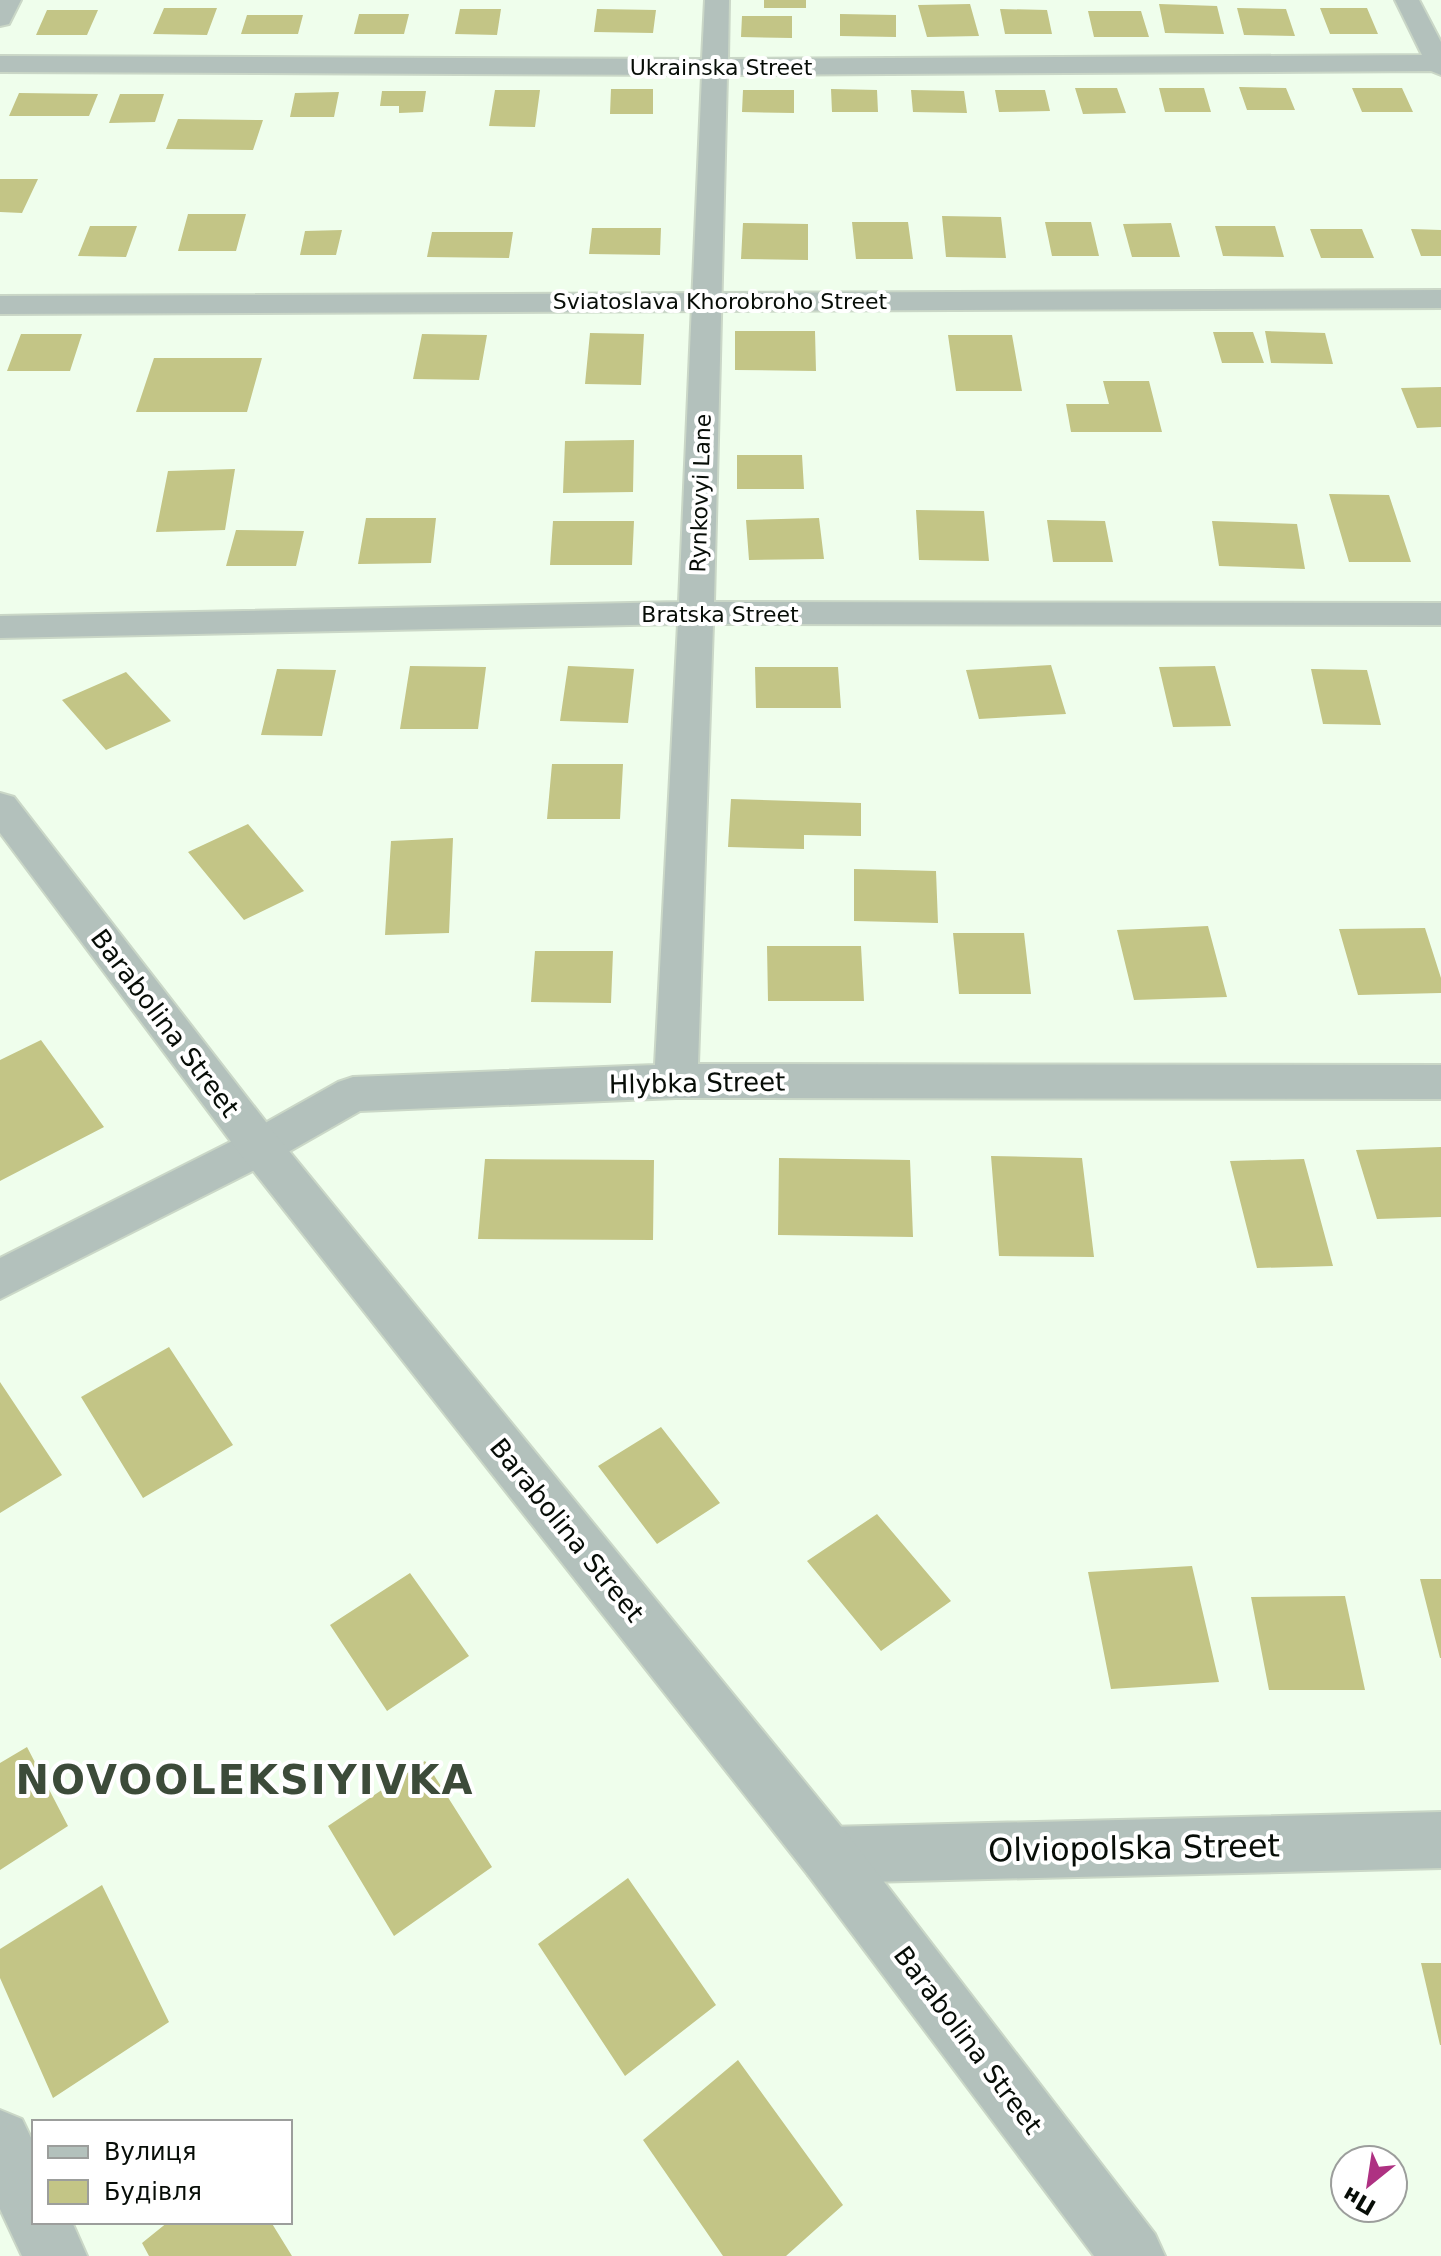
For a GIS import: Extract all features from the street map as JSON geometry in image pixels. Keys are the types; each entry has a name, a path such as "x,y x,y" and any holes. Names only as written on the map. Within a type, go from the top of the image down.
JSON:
{"street":[{"path":"0,19 9,0"},
{"name":"Rynkovyi Lane","path":"676,1081 717,0"},
{"path":"1407,0 1440,64"},
{"name":"Ukrainska Street","path":"0,64 714,67 1440,64"},
{"name":"Sviatoslava Khorobroho Street","path":"0,305 1441,299"},
{"name":"Bratska Street","path":"0,627 696,613 1441,614"},
{"name":"Barabolina Street","path":"0,806 260,1147 828,1855 1133,2256"},
{"name":"Hlybka Street","path":"0,1280 260,1147 353,1094 676,1081 1441,1082"},
{"name":"Olviopolska Street","path":"828,1855 1441,1840"},
{"path":"0,2141 32,2208"},
{"path":"40,2224 55,2256"}],"building":[{"path":"764,0 806,0 806,8 764,8"},
{"path":"970,4 979,36 927,37 918,5"},
{"path":"1159,4 1217,6 1224,34 1165,33"},
{"path":"164,8 217,8 207,35 153,34"},
{"path":"1237,8 1286,9 1295,36 1244,35"},
{"path":"1320,8 1367,8 1378,34 1330,34"},
{"path":"460,9 501,9 497,35 455,34"},
{"path":"597,9 656,10 653,33 594,32"},
{"path":"1000,9 1047,10 1052,34 1005,34"},
{"path":"47,10 98,10 87,35 36,35"},
{"path":"1088,11 1141,11 1149,37 1094,37"},
{"path":"359,14 409,14 404,34 354,34"},
{"path":"840,14 896,15 896,37 840,36"},
{"path":"247,15 303,15 298,34 241,34"},
{"path":"742,16 792,16 792,38 741,37"},
{"path":"1239,87 1286,88 1295,110 1247,110"},
{"path":"1075,88 1117,88 1126,113 1083,114"},
{"path":"1159,88 1204,88 1211,112 1165,112"},
{"path":"1352,88 1402,88 1413,112 1362,112"},
{"path":"611,89 653,89 653,114 610,114"},
{"path":"831,89 877,90 878,112 832,112"},
{"path":"495,90 540,90 535,127 489,126"},
{"path":"743,90 794,90 794,113 742,112"},
{"path":"911,90 964,91 967,113 913,112"},
{"path":"995,90 1045,90 1050,111 999,112"},
{"path":"382,91 426,91 423,112 399,113 399,106 380,106"},
{"path":"339,92 334,117 290,117 295,93"},
{"path":"19,93 98,94 89,116 9,116"},
{"path":"120,94 164,94 155,122 109,123"},
{"path":"178,119 263,120 253,150 166,149"},
{"path":"0,179 38,179 22,213 0,212"},
{"path":"188,214 246,214 236,251 178,251"},
{"path":"942,216 1001,217 1006,258 946,257"},
{"path":"852,222 908,222 913,259 856,259"},
{"path":"1045,222 1091,222 1099,256 1052,256"},
{"path":"743,223 808,224 808,260 741,259"},
{"path":"1171,223 1180,257 1132,257 1123,224"},
{"path":"90,226 137,226 126,257 78,256"},
{"path":"1215,226 1275,226 1284,257 1223,256"},
{"path":"592,228 661,228 660,255 589,254"},
{"path":"1310,229 1362,229 1374,258 1321,258"},
{"path":"1411,229 1441,230 1441,256 1421,256"},
{"path":"342,230 336,255 300,255 305,231"},
{"path":"432,232 513,232 509,258 427,257"},
{"path":"735,331 815,331 816,371 735,370"},
{"path":"1265,331 1325,333 1333,364 1271,363"},
{"path":"1213,332 1253,332 1264,363 1222,363"},
{"path":"590,333 644,334 641,385 585,384"},
{"path":"21,334 82,334 70,371 7,371"},
{"path":"422,334 487,335 479,380 413,379"},
{"path":"948,335 1012,335 1022,391 956,391"},
{"path":"154,358 262,358 247,412 136,412"},
{"path":"1103,381 1149,381 1162,432 1071,432 1066,404 1109,404"},
{"path":"1441,387 1441,427 1417,428 1401,388"},
{"path":"634,440 633,492 563,493 565,441"},
{"path":"737,455 802,455 804,489 737,489"},
{"path":"235,469 225,530 156,532 168,471"},
{"path":"1329,494 1389,495 1411,562 1349,562"},
{"path":"916,510 984,511 989,561 919,560"},
{"path":"366,518 436,518 431,563 358,564"},
{"path":"819,518 824,559 749,560 746,520"},
{"path":"1047,520 1105,521 1113,562 1053,562"},
{"path":"553,521 634,521 632,565 550,565"},
{"path":"1212,521 1297,524 1305,569 1219,566"},
{"path":"236,530 304,531 296,566 226,566"},
{"path":"1051,665 1066,714 979,719 966,670"},
{"path":"410,666 486,667 478,729 400,729"},
{"path":"568,666 634,669 628,723 560,721"},
{"path":"1215,666 1231,726 1173,727 1159,667"},
{"path":"755,667 838,667 841,708 756,708"},
{"path":"277,669 336,670 322,736 261,735"},
{"path":"1311,669 1367,670 1381,725 1323,724"},
{"path":"126,672 171,721 106,750 62,700"},
{"path":"552,764 623,764 620,819 547,819"},
{"path":"731,799 861,803 861,836 804,835 804,849 728,847"},
{"path":"248,824 304,891 244,920 188,852"},
{"path":"453,838 449,933 385,935 391,841"},
{"path":"854,869 936,871 938,923 854,921"},
{"path":"1208,926 1227,997 1134,1000 1117,930"},
{"path":"1425,928 1441,978 1441,993 1358,995 1339,929"},
{"path":"953,933 1024,933 1031,994 959,994"},
{"path":"767,946 861,946 864,1001 768,1001"},
{"path":"535,951 613,951 611,1003 531,1002"},
{"path":"41,1040 104,1127 0,1181 0,1060"},
{"path":"1441,1147 1441,1217 1377,1219 1356,1150"},
{"path":"991,1156 1082,1158 1094,1257 999,1256"},
{"path":"779,1158 910,1160 913,1237 778,1235"},
{"path":"485,1159 654,1160 653,1240 478,1239"},
{"path":"1304,1159 1333,1266 1257,1268 1230,1161"},
{"path":"169,1347 233,1445 143,1498 81,1397"},
{"path":"0,1382 62,1475 0,1513"},
{"path":"661,1427 720,1503 657,1544 598,1466"},
{"path":"877,1514 951,1601 881,1651 807,1561"},
{"path":"1192,1566 1219,1682 1111,1689 1088,1572"},
{"path":"410,1573 469,1656 387,1711 330,1625"},
{"path":"1420,1579 1441,1579 1441,1658 1440,1658"},
{"path":"1345,1596 1365,1690 1269,1690 1251,1597"},
{"path":"27,1747 68,1826 0,1870 0,1763"},
{"path":"425,1761 492,1867 394,1936 328,1826"},
{"path":"628,1878 716,2005 625,2076 538,1944"},
{"path":"102,1885 169,2022 53,2098 0,1978 0,1949"},
{"path":"1421,1963 1441,1963 1441,2045 1440,2045"},
{"path":"738,2060 843,2205 786,2256 723,2256 643,2140"},
{"path":"166,2224 272,2224 292,2256 149,2256 142,2243"}],"district":[{"name":"NOVOOLEKSIYIVKA","path":"245,1780"}]}
